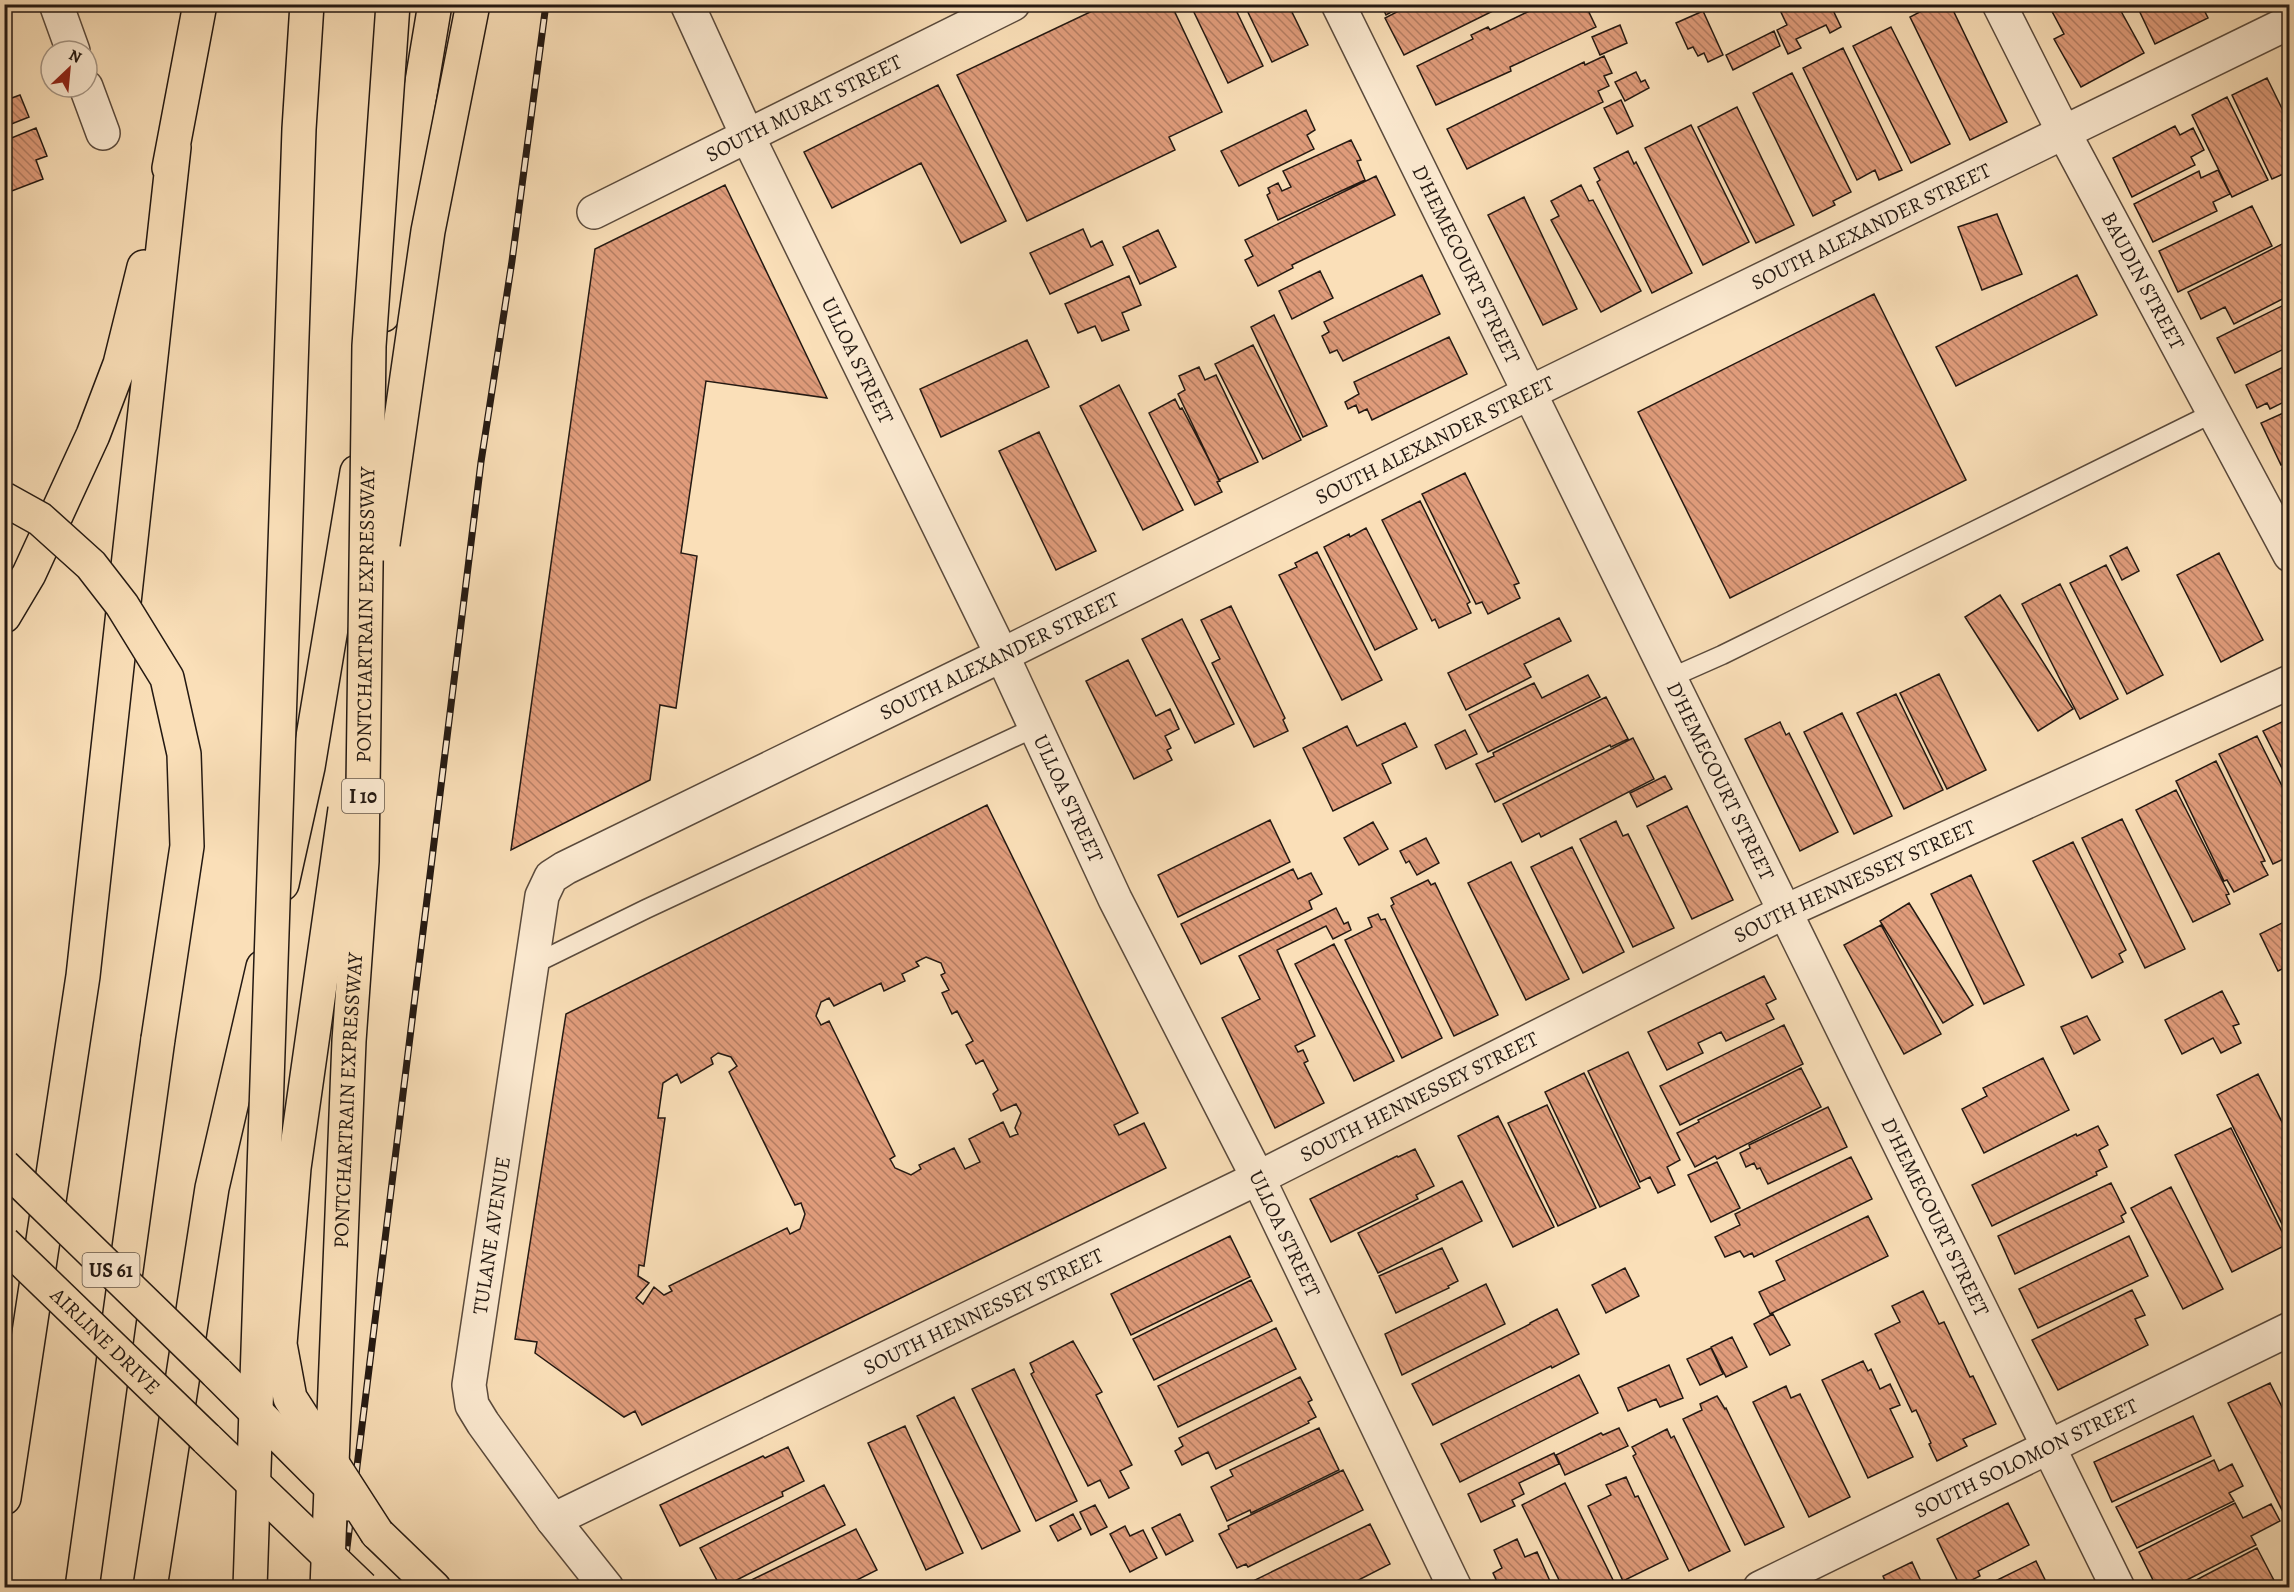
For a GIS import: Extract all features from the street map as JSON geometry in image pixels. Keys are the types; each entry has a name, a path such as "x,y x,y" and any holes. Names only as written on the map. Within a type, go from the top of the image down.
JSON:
{"main road":[{"path":"4,616 29,574 93,435 120,364 174,147 200,4"},
{"path":"250,1587 299,129 307,4"},
{"name":"PONTCHARTRAIN EXPRESSWAY","path":"327,1587 349,1041 362,861 369,346 393,4"},
{"path":"150,1587 213,1188 308,767 435,4"},
{"path":"377,1533 290,1398 280,1344 300,1120 428,231 473,4"},
{"path":"4,1498 83,976 174,147"},
{"path":"4,499 40,519 91,565 122,605 166,678 184,754 187,846 82,1587"},
{"name":"US 61","path":"4,1166 434,1587"},
{"name":"AIRLINE DRIVE","path":"4,1243 362,1587"}],"street":[{"path":"56,4 69,39"},
{"name":"SOUTH MURAT STREET","path":"594,212 1013,4"},
{"name":"D'HEMECOURT STREET","path":"1338,4 2118,1587"},
{"name":"BAUDIN STREET","path":"1999,4 2064,133 2289,555"},
{"name":"ULLOA STREET","path":"688,6 747,135 1002,655 1115,899 1258,1178 1455,1587"},
{"name":"SOUTH ALEXANDER STREET","path":"581,862 1531,392 2289,22"},
{"path":"90,99 103,133"},
{"name":"SOUTH HENNESSEY STREET","path":"553,1520 1258,1178 1784,912 2289,682"},
{"name":"TULANE AVENUE","path":"581,862 551,877 542,896 469,1385 472,1405 483,1424 553,1520 607,1587"},
{"name":"SOUTH SOLOMON STREET","path":"1760,1587 2289,1329"}],"lane":[{"path":"1670,678 1722,655 2213,413"},
{"path":"532,965 645,909 1036,728"}],"building":[{"path":"1107,4 1171,4 1222,112 1169,137 1175,150 1027,221 957,75"},
{"path":"1190,4 1233,4 1263,66 1228,83"},
{"path":"1244,4 1288,4 1308,45 1272,62"},
{"path":"1381,4 1406,4 1386,15"},
{"path":"1412,4 1503,4 1503,6 1404,55 1385,18"},
{"path":"1544,4 1585,4 1596,27 1510,67 1511,71 1436,105 1417,66 1473,39 1471,35 1488,27 1490,30"},
{"path":"1777,4 1830,4 1841,27 1830,33 1826,25 1796,39 1801,48 1788,54 1777,30 1787,25"},
{"path":"1935,4 1950,4 2007,122 1970,140 1910,17"},
{"path":"2048,4 2117,4 2144,53 2081,87 2054,39 2064,34"},
{"path":"2136,4 2201,4 2208,18 2155,44"},
{"path":"1703,11 1723,55 1708,62 1704,53 1698,56 1693,47 1688,49 1676,23"},
{"path":"1620,25 1627,43 1600,55 1592,37"},
{"path":"1891,27 1950,144 1911,163 1853,46"},
{"path":"1774,31 1780,46 1733,70 1726,55"},
{"path":"1843,48 1902,170 1879,180 1875,170 1857,180 1803,68"},
{"path":"1604,56 1612,73 1604,76 1609,86 1598,91 1603,102 1467,169 1447,129 1584,62 1585,65"},
{"path":"1636,72 1641,82 1645,80 1649,88 1625,101 1615,82"},
{"path":"1792,73 1851,192 1833,201 1835,205 1813,216 1753,93"},
{"path":"2267,78 2290,125 2290,171 2272,179 2232,95"},
{"path":"938,85 1006,221 961,243 921,163 832,208 804,152"},
{"path":"4,87 9,99 20,95 29,117 4,127"},
{"path":"2227,97 2268,180 2232,197 2192,115"},
{"path":"1621,100 1633,126 1617,134 1604,108"},
{"path":"1737,107 1794,225 1756,243 1698,127"},
{"path":"1306,110 1315,130 1307,135 1314,149 1239,186 1221,151"},
{"path":"1691,125 1749,242 1703,265 1645,148"},
{"path":"2175,126 2180,135 2193,128 2204,150 2191,157 2195,165 2132,197 2113,158"},
{"path":"36,128 47,156 36,160 43,179 4,194 4,141"},
{"path":"1351,140 1361,160 1357,161 1365,180 1278,220 1267,195 1270,193 1268,188 1278,183 1282,191 1291,187 1283,171"},
{"path":"1628,151 1634,164 1636,162 1692,273 1652,293 1597,182 1600,180 1594,168"},
{"path":"2218,170 2230,194 2213,202 2217,211 2153,242 2134,204 2199,171 2201,178"},
{"path":"1376,176 1395,215 1292,265 1293,268 1258,286 1245,260 1253,256 1245,240"},
{"path":"725,185 827,398 706,381 681,553 697,556 676,708 660,705 650,780 511,850 595,249"},
{"path":"1581,185 1589,201 1593,200 1641,291 1601,312 1551,220 1559,216 1551,201"},
{"path":"1524,197 1577,309 1543,325 1488,215"},
{"path":"2252,206 2272,246 2178,292 2159,251"},
{"path":"1997,214 2022,274 1982,290 1958,227"},
{"path":"1083,229 1091,247 1102,241 1113,265 1050,294 1030,253"},
{"path":"1158,230 1176,267 1140,284 1123,247"},
{"path":"2290,240 2290,295 2234,324 2225,307 2201,319 2188,292"},
{"path":"1320,271 1333,298 1292,319 1279,291"},
{"path":"1422,275 1440,314 1343,361 1337,350 1330,353 1322,336 1329,332 1324,322"},
{"path":"2077,275 2097,315 1956,386 1936,347"},
{"path":"1129,276 1141,305 1122,313 1129,330 1102,341 1095,326 1078,333 1065,304"},
{"path":"1874,294 1966,480 1730,598 1638,412"},
{"path":"2290,302 2290,346 2235,373 2217,338"},
{"path":"1274,315 1327,426 1303,437 1251,327"},
{"path":"1449,337 1467,374 1372,420 1367,409 1359,413 1356,405 1348,409 1345,402 1359,394 1354,382"},
{"path":"1027,340 1049,387 941,437 920,389"},
{"path":"1253,345 1301,440 1263,459 1215,364"},
{"path":"2290,364 2290,399 2270,409 2267,403 2257,408 2246,385"},
{"path":"1199,367 1205,380 1216,375 1258,462 1219,480 1178,394 1185,390 1179,376"},
{"path":"1119,385 1183,510 1143,530 1080,406"},
{"path":"1175,399 1180,409 1182,408 1220,481 1217,482 1222,492 1195,505 1149,413"},
{"path":"2290,410 2290,461 2281,465 2261,423"},
{"path":"1039,432 1096,551 1056,570 999,451"},
{"path":"2290,464 2290,484 2282,469"},
{"path":"1465,473 1519,583 1514,585 1520,598 1488,614 1482,602 1476,604 1422,494"},
{"path":"1420,501 1470,602 1467,604 1471,613 1439,628 1435,619 1432,621 1382,520"},
{"path":"1366,528 1417,629 1375,650 1324,547"},
{"path":"2127,547 2139,571 2122,580 2110,556"},
{"path":"1317,552 1382,680 1342,700 1279,575 1297,567 1295,563"},
{"path":"2219,553 2263,640 2221,662 2177,575"},
{"path":"2106,565 2163,675 2127,694 2070,583"},
{"path":"2060,584 2118,699 2080,719 2022,604"},
{"path":"2000,595 2073,709 2038,731 1965,617"},
{"path":"1231,606 1285,718 1283,720 1288,731 1254,747 1212,663 1220,659 1201,620"},
{"path":"1559,618 1571,641 1524,664 1531,677 1466,710 1448,673"},
{"path":"1182,619 1234,724 1195,743 1142,639"},
{"path":"1128,660 1156,716 1170,709 1179,729 1165,736 1171,748 1167,750 1172,760 1134,779 1086,681"},
{"path":"1939,674 1986,770 1947,789 1900,693"},
{"path":"1588,675 1600,697 1488,752 1469,715 1534,683 1542,698"},
{"path":"1896,694 1943,790 1904,809 1857,713"},
{"path":"1606,697 1628,739 1611,747 1610,745 1495,802 1476,764 1494,756 1493,753"},
{"path":"1842,713 1892,816 1854,834 1804,732"},
{"path":"2290,718 2290,784 2263,731"},
{"path":"1780,722 1786,735 1789,733 1838,832 1800,851 1745,739"},
{"path":"1405,723 1417,747 1382,764 1391,783 1333,811 1303,748 1347,726 1357,746"},
{"path":"1465,730 1477,754 1446,769 1435,745"},
{"path":"2257,736 2290,802 2290,856 2273,864 2219,754"},
{"path":"1633,738 1654,779 1541,837 1539,833 1522,842 1503,804"},
{"path":"2216,761 2265,861 2261,862 2268,875 2234,892 2227,880 2224,881 2176,781"},
{"path":"1665,776 1672,789 1637,807 1630,793"},
{"path":"2176,790 2229,894 2226,895 2230,904 2193,922 2136,810"},
{"path":"987,805 1138,1113 1114,1125 1119,1135 1144,1123 1166,1168 642,1425 635,1411 624,1417 535,1353 537,1342 515,1339 566,1014","holes":["926,957 941,963 945,973 941,975 949,990 942,993 952,1014 957,1011 973,1041 966,1045 976,1064 983,1060 998,1090 993,1094 1001,1111 1016,1104 1021,1113 1015,1128 1018,1134 1010,1137 1003,1122 969,1139 980,1162 965,1169 954,1148 919,1165 921,1169 911,1175 895,1168 890,1159 895,1156 829,1021 821,1025 816,1016 821,1002 829,998 834,1006 881,983 884,991 905,981 902,974 919,966 916,962","718,1053 731,1057 737,1066 729,1072 795,1205 801,1203 805,1214 800,1229 790,1234 787,1228 669,1286 672,1291 664,1295 654,1287 643,1304 636,1298 649,1283 638,1276 639,1265 644,1266 665,1118 658,1118 663,1083 677,1074 681,1083 713,1064 711,1058"]},
{"path":"1687,806 1733,900 1692,919 1647,826"},
{"path":"2122,819 2185,949 2145,968 2082,838"},
{"path":"1270,820 1290,862 1178,917 1158,875"},
{"path":"1616,821 1623,836 1628,834 1674,928 1633,947 1580,839"},
{"path":"1373,822 1388,849 1359,865 1344,838"},
{"path":"1426,838 1439,863 1417,875 1409,861 1406,863 1400,851"},
{"path":"2073,842 2126,950 2119,954 2123,962 2092,978 2033,861"},
{"path":"1572,847 1624,952 1583,973 1531,867"},
{"path":"1511,862 1569,979 1526,1000 1468,883"},
{"path":"1293,869 1298,879 1311,873 1322,894 1309,901 1312,909 1201,964 1181,924"},
{"path":"1971,875 2024,985 1984,1004 1931,894"},
{"path":"1428,880 1431,885 1435,883 1498,1015 1454,1036 1391,906 1394,904 1391,898"},
{"path":"1909,903 1973,1005 1943,1023 1880,921"},
{"path":"1336,908 1344,924 1348,922 1351,930 1333,939 1326,926 1277,950 1315,1036 1295,1046 1298,1052 1303,1050 1308,1061 1304,1063 1324,1103 1275,1128 1222,1018 1260,999 1239,956"},
{"path":"1378,914 1381,920 1385,919 1442,1038 1402,1058 1345,940 1372,927 1368,918"},
{"path":"2290,919 2290,965 2278,971 2260,934"},
{"path":"1881,925 1941,1034 1904,1054 1844,945"},
{"path":"1334,944 1394,1061 1354,1081 1295,964"},
{"path":"1764,976 1776,999 1766,1004 1774,1019 1726,1041 1721,1032 1698,1043 1703,1053 1667,1070 1648,1032"},
{"path":"2222,991 2239,1024 2233,1026 2241,1043 2221,1053 2213,1038 2182,1054 2165,1020"},
{"path":"2087,1016 2100,1040 2074,1054 2061,1027"},
{"path":"1784,1025 1803,1064 1680,1125 1660,1086"},
{"path":"1628,1052 1680,1160 1667,1167 1675,1185 1658,1193 1650,1177 1640,1182 1588,1071"},
{"path":"2043,1058 2069,1110 1984,1153 1962,1109 1987,1096 1983,1088"},
{"path":"1801,1068 1821,1107 1717,1159 1715,1156 1695,1167 1677,1133"},
{"path":"1584,1073 1640,1188 1600,1207 1545,1092"},
{"path":"2258,1074 2290,1138 2290,1240 2217,1095"},
{"path":"1547,1105 1596,1208 1558,1226 1508,1123"},
{"path":"1828,1107 1847,1147 1768,1184 1760,1168 1757,1169 1754,1163 1746,1167 1740,1153 1750,1148 1749,1145"},
{"path":"1498,1116 1554,1227 1513,1247 1458,1136"},
{"path":"2098,1126 2108,1145 2099,1150 2107,1167 2096,1172 2097,1175 1992,1226 1972,1185 2076,1134 2077,1136"},
{"path":"2231,1128 2288,1244 2232,1272 2175,1155"},
{"path":"1415,1149 1434,1186 1416,1195 1418,1199 1331,1242 1310,1199"},
{"path":"1851,1157 1872,1199 1754,1257 1752,1253 1744,1257 1740,1251 1725,1257 1715,1237 1740,1225 1735,1214"},
{"path":"1717,1162 1740,1208 1711,1222 1688,1175"},
{"path":"1462,1181 1482,1221 1378,1273 1358,1233"},
{"path":"2111,1183 2126,1213 2121,1216 2124,1222 2015,1274 1998,1236"},
{"path":"2171,1187 2223,1289 2183,1309 2131,1208"},
{"path":"1868,1216 1888,1256 1770,1314 1759,1292 1785,1280 1776,1261"},
{"path":"1230,1236 1250,1277 1131,1335 1111,1294"},
{"path":"2129,1236 2148,1276 2038,1328 2019,1289"},
{"path":"1442,1248 1458,1281 1448,1286 1449,1288 1396,1313 1379,1276"},
{"path":"1625,1268 1639,1296 1606,1313 1592,1285"},
{"path":"1251,1280 1272,1321 1154,1380 1133,1339"},
{"path":"1486,1284 1505,1324 1402,1375 1385,1334"},
{"path":"2132,1290 2145,1315 2135,1319 2148,1345 2058,1390 2032,1340"},
{"path":"1923,1291 1939,1324 1944,1322 1970,1377 1973,1376 1996,1424 1963,1439 1967,1446 1937,1461 1916,1410 1912,1412 1875,1334 1900,1322 1892,1306"},
{"path":"1557,1309 1579,1354 1433,1425 1412,1384"},
{"path":"1773,1314 1790,1345 1770,1355 1754,1324"},
{"path":"1276,1328 1296,1369 1178,1427 1158,1386"},
{"path":"1732,1337 1747,1367 1726,1377 1711,1347"},
{"path":"1073,1341 1102,1392 1096,1395 1132,1465 1120,1471 1129,1488 1109,1498 1100,1480 1088,1486 1031,1374 1034,1372 1030,1363"},
{"path":"1711,1348 1723,1374 1700,1385 1687,1359"},
{"path":"1863,1361 1868,1371 1871,1369 1880,1389 1890,1384 1900,1405 1890,1409 1913,1457 1868,1478 1822,1380"},
{"path":"1669,1365 1683,1398 1660,1407 1656,1399 1628,1411 1618,1388"},
{"path":"1014,1369 1077,1501 1036,1521 972,1389"},
{"path":"1579,1375 1598,1413 1460,1482 1441,1444"},
{"path":"1300,1377 1312,1400 1308,1402 1316,1417 1308,1421 1309,1423 1216,1469 1208,1452 1182,1465 1175,1451 1183,1446 1179,1438"},
{"path":"2270,1383 2290,1423 2290,1526 2228,1403"},
{"path":"1786,1386 1791,1398 1800,1394 1850,1497 1809,1517 1753,1402"},
{"path":"1717,1396 1726,1408 1784,1527 1745,1545 1683,1419 1702,1410 1700,1404"},
{"path":"954,1397 1020,1531 982,1549 917,1416"},
{"path":"2193,1416 2211,1456 2112,1502 2094,1462"},
{"path":"905,1426 963,1553 926,1570 868,1443"},
{"path":"1319,1428 1339,1470 1251,1513 1250,1510 1227,1521 1211,1487 1233,1476 1230,1470"},
{"path":"1619,1428 1628,1446 1565,1475 1556,1455 1601,1433 1603,1435"},
{"path":"1667,1429 1671,1438 1674,1436 1730,1551 1689,1571 1633,1456 1636,1454 1632,1447"},
{"path":"788,1447 804,1481 782,1492 783,1496 680,1546 660,1505 763,1456 765,1458"},
{"path":"1554,1453 1559,1464 1519,1483 1524,1494 1512,1500 1515,1506 1481,1522 1468,1494"},
{"path":"2214,1460 2219,1471 2232,1464 2243,1486 2229,1493 2234,1501 2137,1548 2116,1507"},
{"path":"1343,1470 1363,1510 1248,1567 1246,1564 1237,1568 1219,1534 1229,1529 1228,1526"},
{"path":"1626,1477 1635,1497 1638,1496 1668,1559 1623,1581 1588,1506 1611,1495 1606,1485"},
{"path":"1565,1483 1617,1588 1563,1588 1522,1505"},
{"path":"824,1485 845,1525 721,1588 700,1548"},
{"path":"2008,1503 2029,1545 1978,1571 1980,1576 1960,1586 1937,1539"},
{"path":"2235,1503 2243,1518 2271,1504 2280,1521 2251,1536 2256,1545 2171,1588 2157,1588 2139,1552"},
{"path":"1095,1505 1107,1527 1091,1535 1080,1512"},
{"path":"1073,1514 1081,1529 1058,1541 1050,1526"},
{"path":"1180,1514 1193,1541 1166,1555 1152,1528"},
{"path":"1370,1524 1390,1564 1343,1588 1246,1588 1256,1582 1255,1580"},
{"path":"1125,1526 1130,1536 1143,1530 1157,1558 1130,1572 1110,1534"},
{"path":"856,1529 877,1570 841,1588 735,1588"},
{"path":"1517,1539 1525,1557 1537,1552 1553,1588 1500,1588 1493,1573 1502,1568 1494,1550"},
{"path":"2257,1548 2278,1588 2181,1588"},
{"path":"2036,1561 2049,1588 1981,1588"},
{"path":"1912,1562 1924,1588 1888,1588 1883,1576"}],"railway":[{"path":"342,1588 481,462 512,261 546,4"}]}
